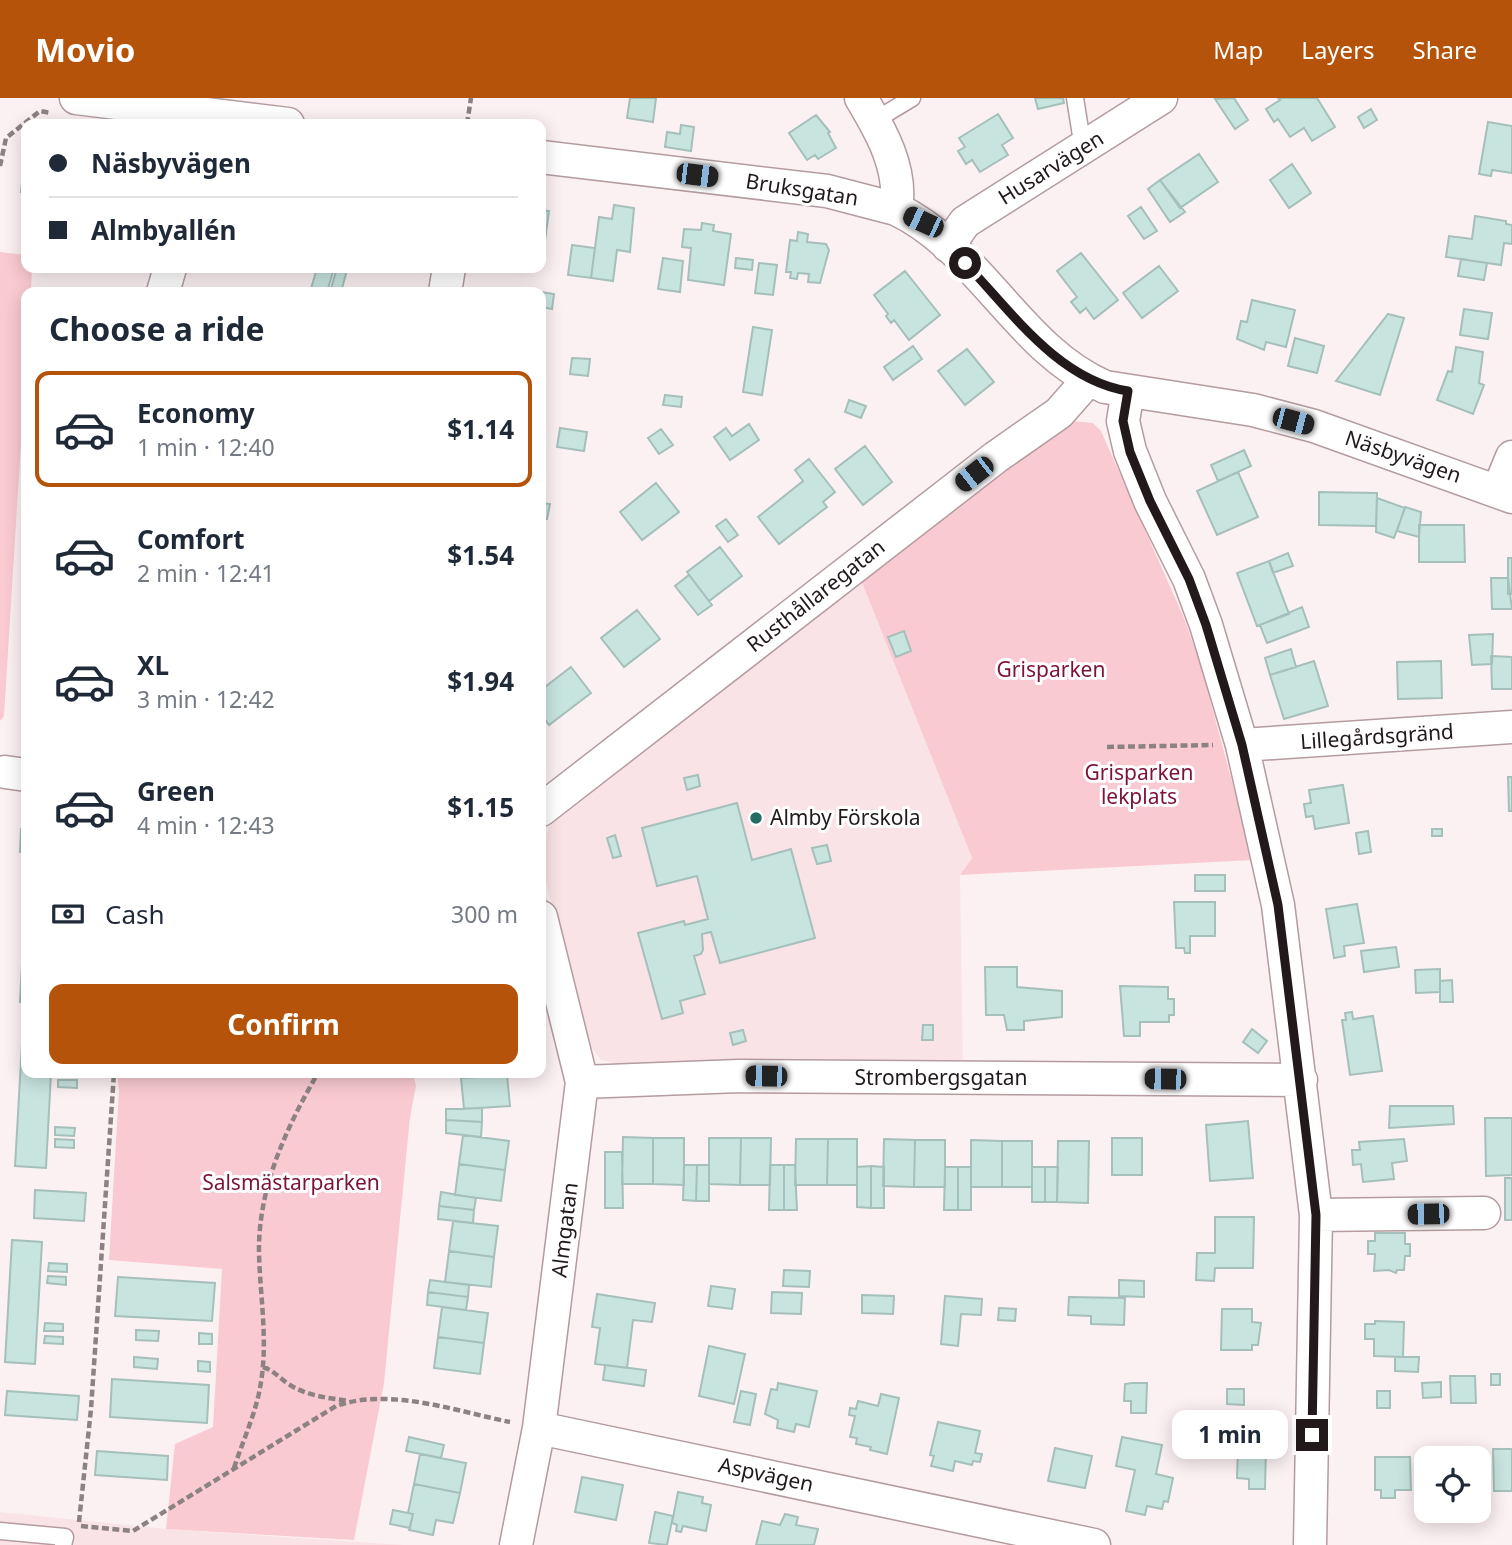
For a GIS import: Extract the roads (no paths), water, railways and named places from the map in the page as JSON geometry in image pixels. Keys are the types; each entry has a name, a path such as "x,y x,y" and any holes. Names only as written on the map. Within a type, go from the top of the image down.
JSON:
{"street":[{"path":"76,98 256,119"},
{"name":"Husarvägen","path":"948,246 965,222 1161,98"},
{"path":"867,110 891,158 900,189 896,209"},
{"name":"Bruksgatan","path":"546,158 827,191 896,209"},
{"name":"Näsbyvägen","path":"896,209 923,222 1046,348 1088,380 1105,387 1253,410 1314,426 1505,494"},
{"name":"Rusthållaregatan","path":"546,806 996,457 1059,413 1088,380"},
{"path":"1128,391 1123,421 1130,452 1150,501 1189,579 1242,745 1278,905 1316,1215 1310,1545"},
{"path":"1505,494 1512,457"},
{"name":"Lillegårdsgränd","path":"1242,745 1512,727"},
{"name":"Almgatan","path":"516,1545 540,1427 582,1082 546,937"},
{"name":"Strombergsgatan","path":"582,1082 739,1076 1301,1080"},
{"path":"1316,1215 1484,1213"},
{"name":"Aspvägen","path":"540,1427 988,1534 1094,1545"}],"lane":[{"path":"867,110 912,98"},
{"path":"1075,98 1083,148"},
{"path":"0,1531 65,1537 63,1545"}],"place":[{"name":"Almby Förskola","path":"756,818"}],"park label":[{"name":"Grisparken","path":"1051,670"},
{"name":"Grisparken lekplats","path":"1139,785"},
{"name":"Salsmästarparken","path":"291,1183"}]}
